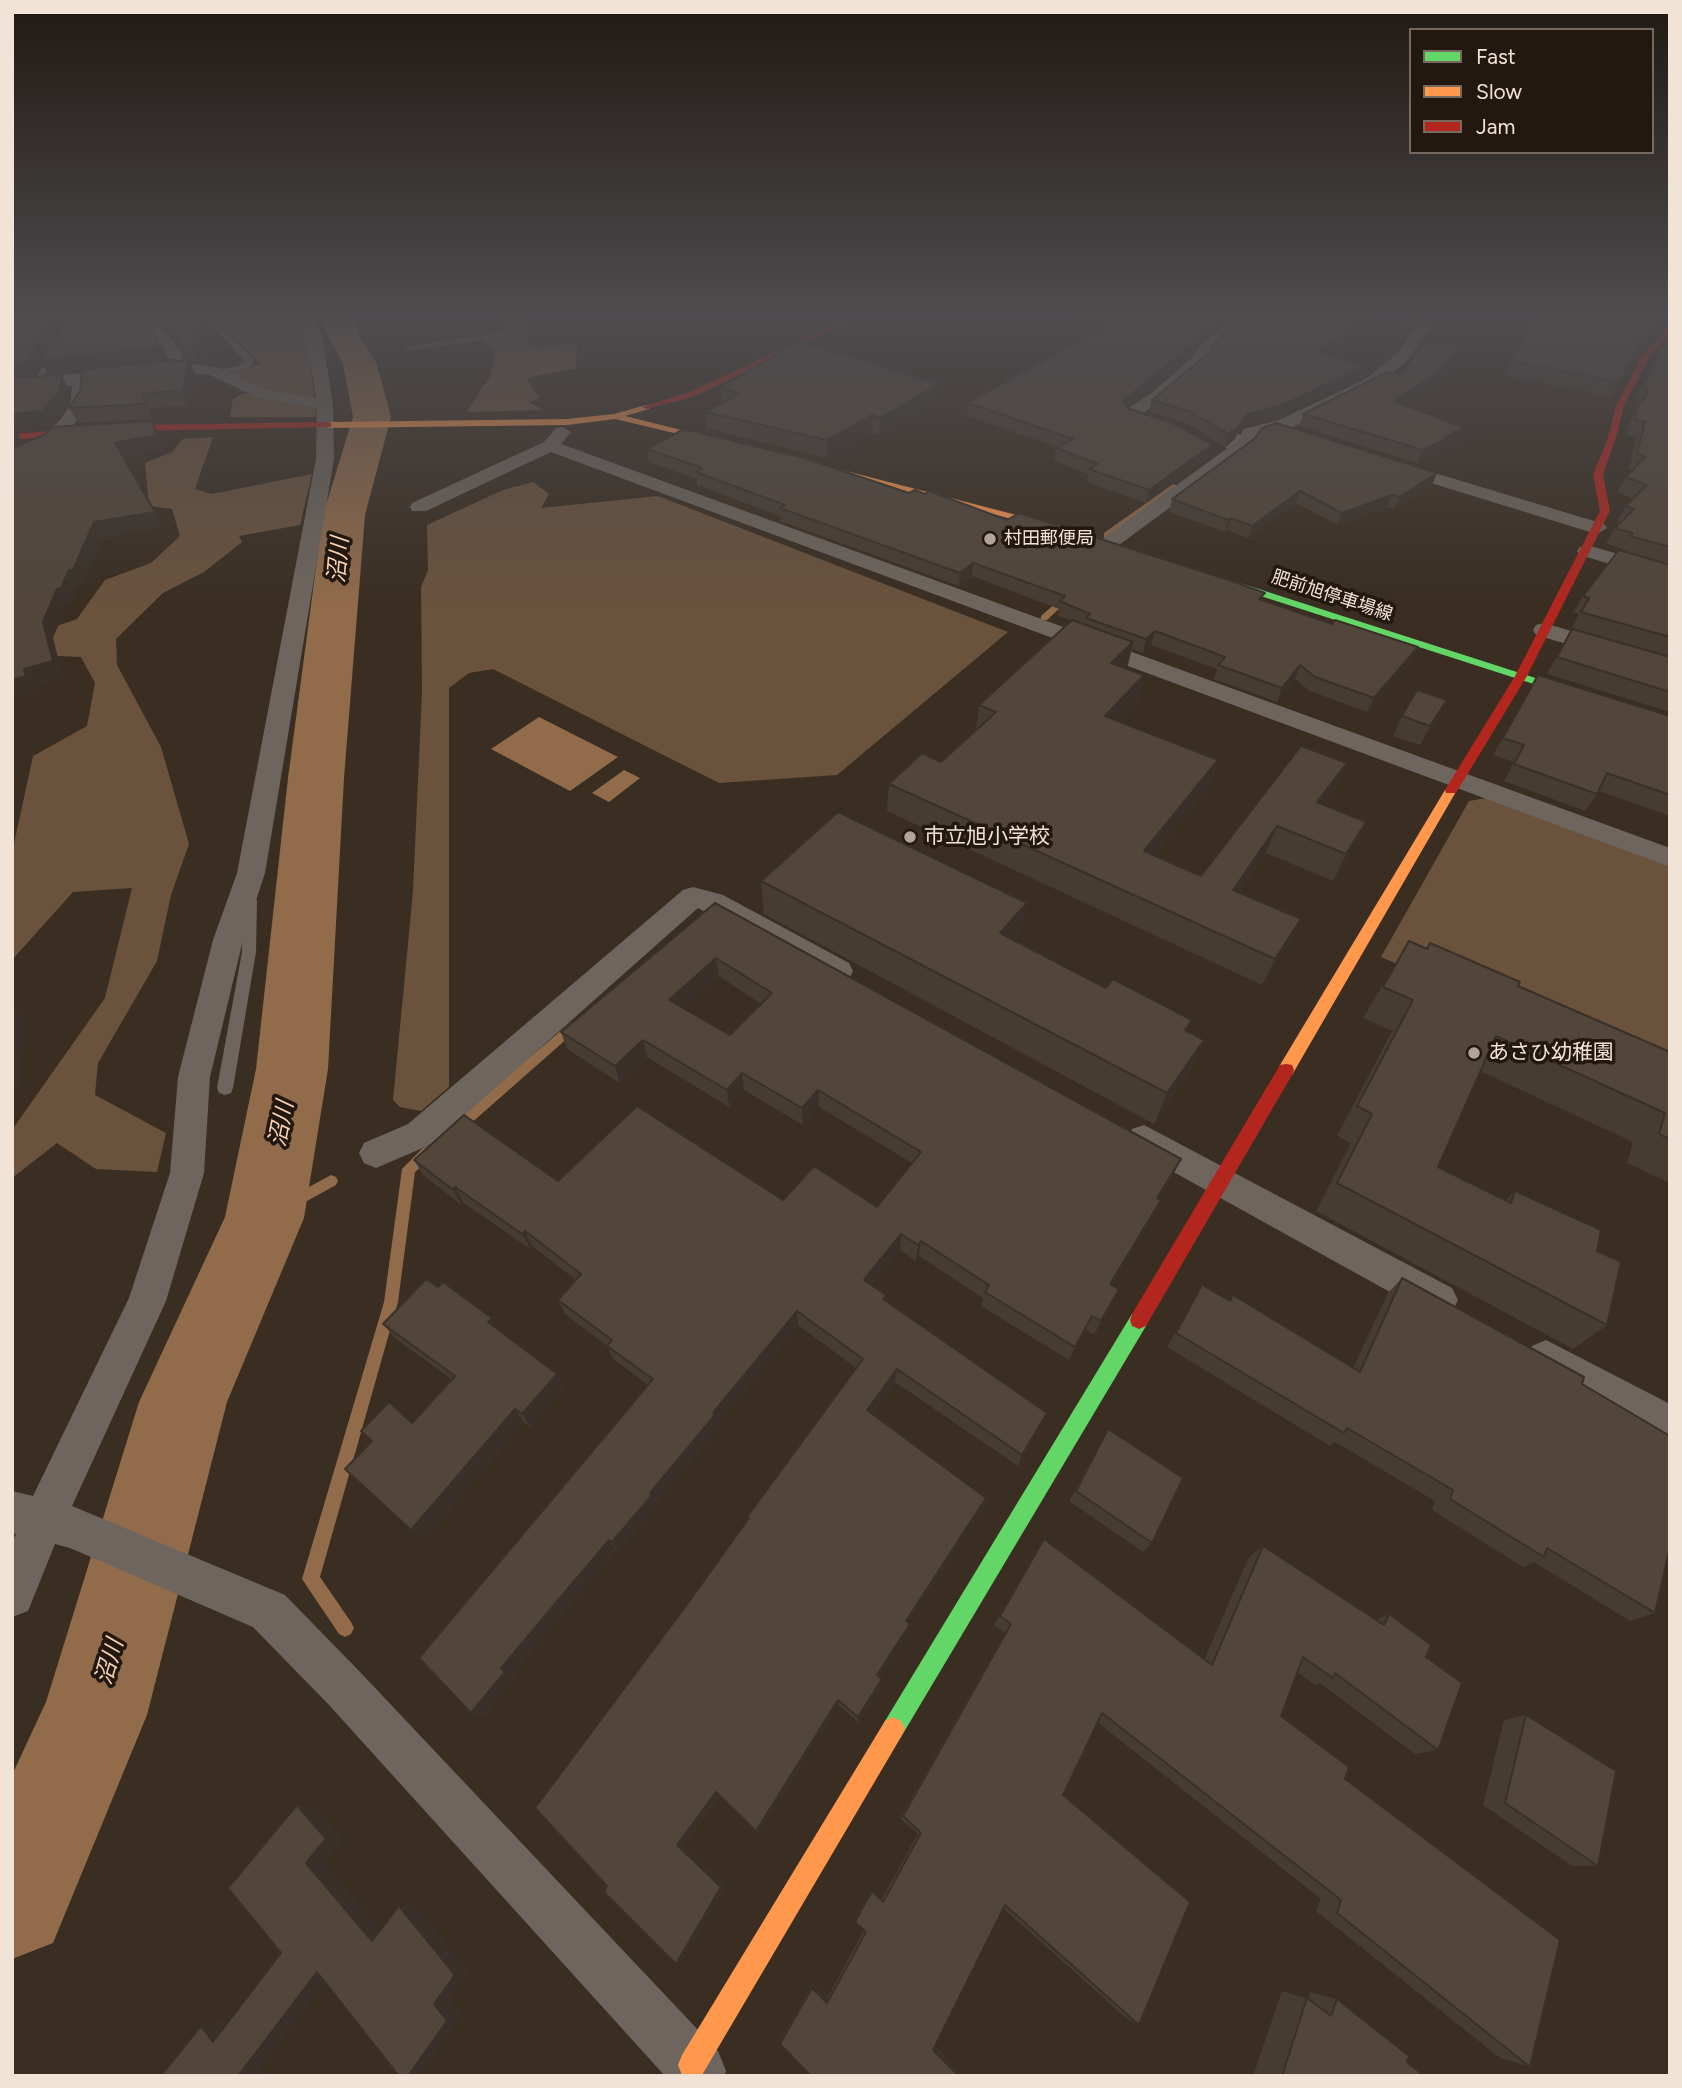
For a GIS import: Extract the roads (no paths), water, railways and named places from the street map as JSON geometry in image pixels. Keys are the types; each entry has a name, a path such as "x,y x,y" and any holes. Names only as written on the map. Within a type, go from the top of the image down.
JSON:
{"main road":[{"path":"12,437 324,416 404,425 568,422 635,410"},
{"path":"697,2070 1073,1427 1097,1393 1457,780 1521,676 1587,551 1605,511 1598,474 1619,410"},
{"path":"615,416 748,448"},
{"path":"775,454 890,482 1132,552"},
{"name":"肥前旭停車場線","path":"1205,575 1558,688"}],"street":[{"path":"12,461 46,444 74,410"},
{"path":"308,410 324,416"},
{"path":"12,1595 42,1520 151,1288 187,1173 194,1077 228,940 251,873 325,460 323,410"},
{"path":"1137,410 1132,414 1181,431"},
{"path":"1095,540 1220,454 1243,445 1250,433 1274,427 1310,410"},
{"path":"419,507 550,446 559,439 568,422"},
{"path":"1274,427 1304,438"},
{"path":"550,446 1670,858"},
{"path":"1382,462 1597,528"},
{"path":"1587,551 1670,576"},
{"path":"1544,630 1670,667"},
{"path":"376,1153 420,1134 694,897 713,902 867,987"},
{"path":"1114,1122 1463,1314"},
{"path":"1512,1340 1670,1426"},
{"path":"42,1520 269,1611 345,1689 697,2070"}],"lane":[{"path":"225,1088 249,952 251,873"}],"waterway":[{"name":"沼川","path":"12,1902 95,1715 183,1402 264,1218 292,1069 316,778 344,515 372,417 371,410"},
{"path":"1224,427 1240,437 1228,448"},
{"path":"1107,535 1176,486"},
{"path":"1044,618 1068,597"},
{"path":"455,1129 574,1026"},
{"path":"345,1628 311,1579 391,1302 409,1169 428,1152"},
{"path":"264,1218 331,1181"}],"place":[{"name":"村田郵便局","path":"990,539"},
{"name":"市立旭小学校","path":"910,837"},
{"name":"あさひ幼稚園","path":"1474,1053"}]}
